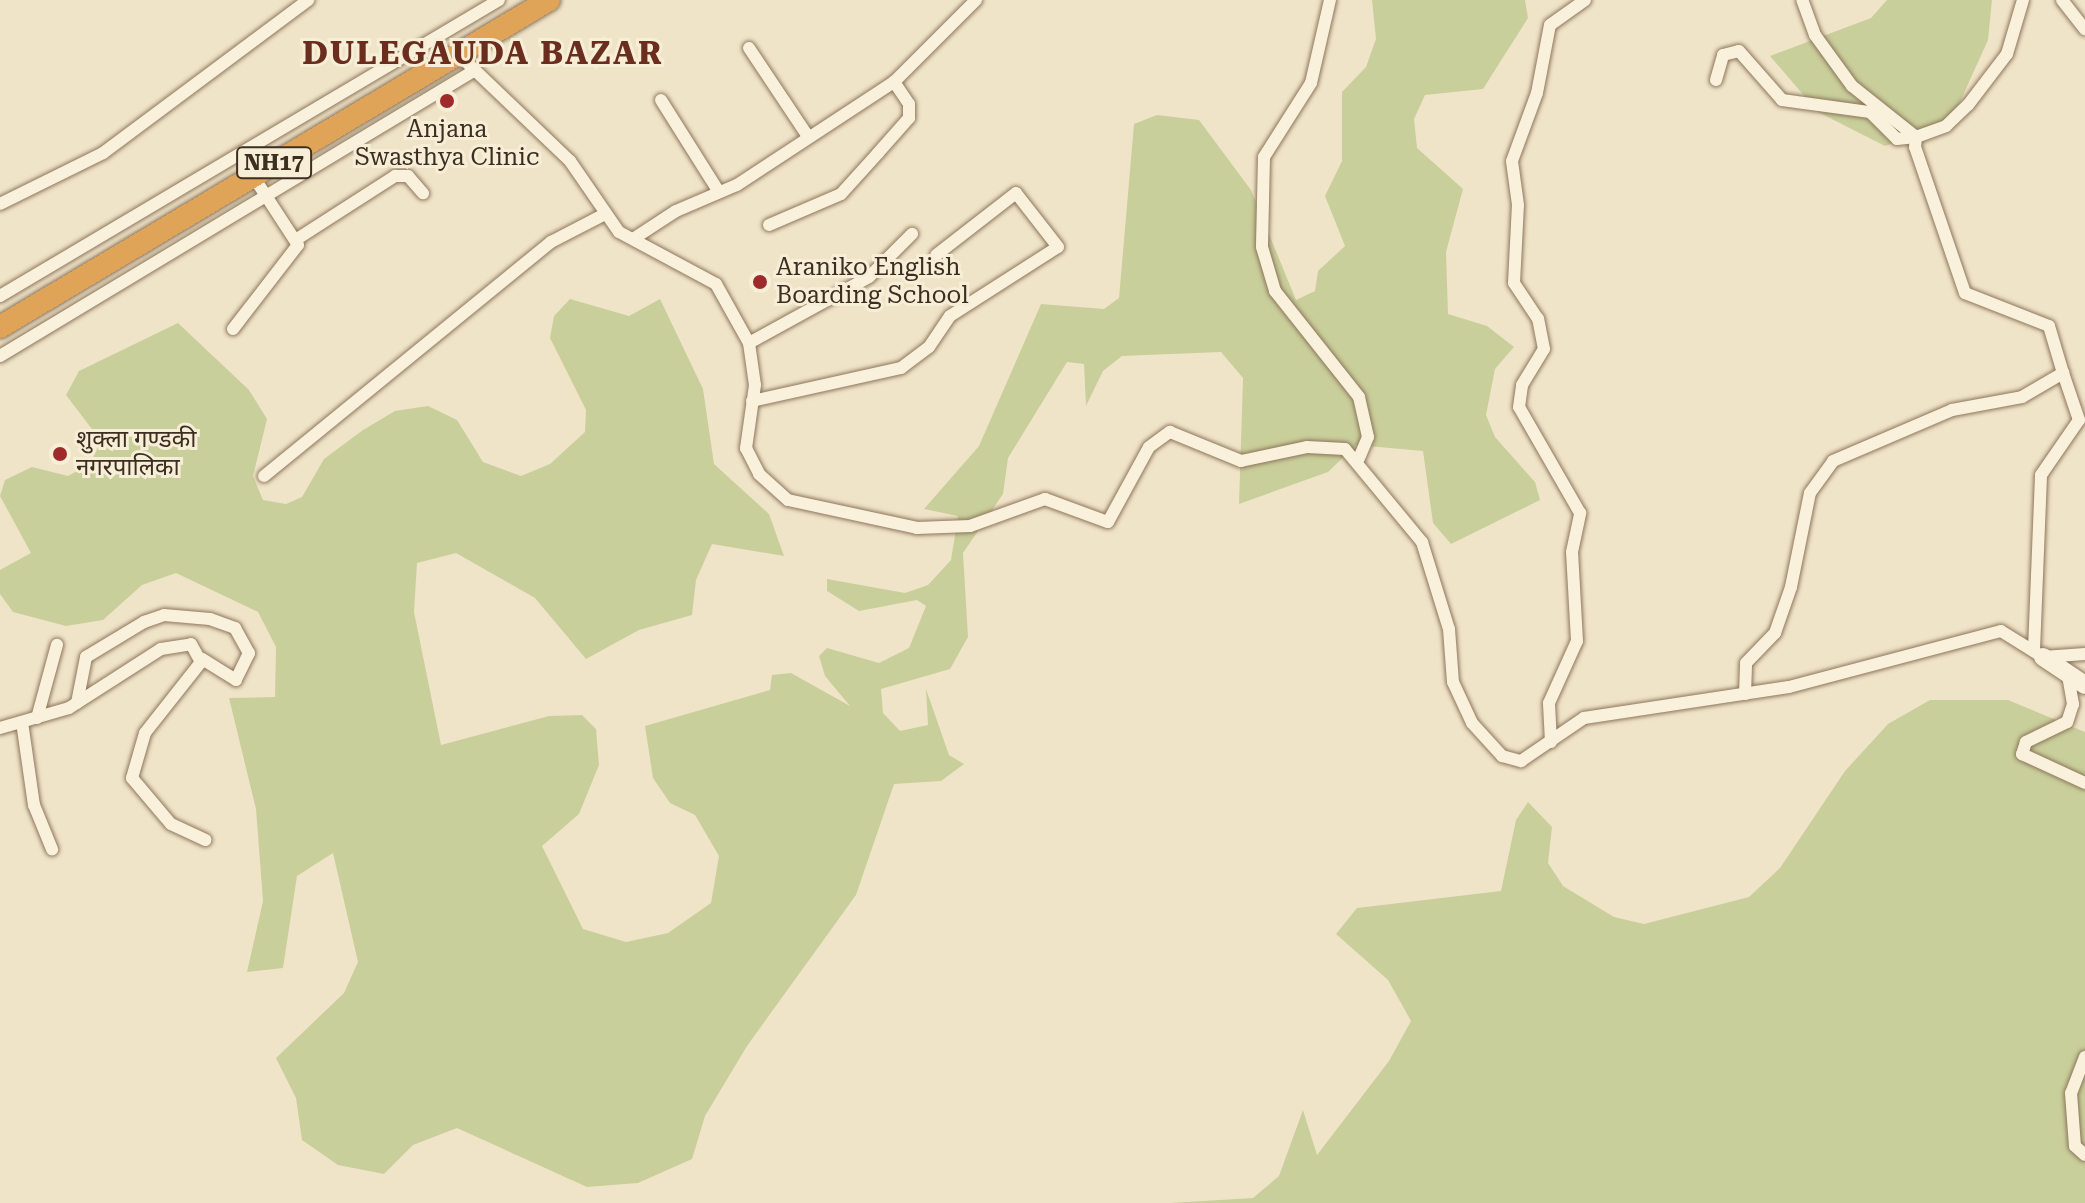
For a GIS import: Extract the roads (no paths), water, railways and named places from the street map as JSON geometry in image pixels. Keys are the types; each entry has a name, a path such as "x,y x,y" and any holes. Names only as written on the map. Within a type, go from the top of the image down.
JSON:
{"highway":[{"name":"NH17","path":"0,327 253,176 465,63 549,0"}],"street":[{"path":"0,204 103,153 308,0"},
{"path":"0,296 499,0"},
{"path":"633,239 719,192 894,82 976,0"},
{"path":"1330,0 1311,83 1264,157 1262,247 1275,291 1359,397 1368,437 1359,458"},
{"path":"1551,742 1549,703 1577,641 1572,552 1580,513 1519,407 1544,335 1514,283 1518,205 1512,161 1550,25 1585,0"},
{"path":"1802,0 1815,35 1852,86 1916,137 1938,197 1947,256 1965,293 2049,326 2063,373 2082,419 2041,475 2038,654"},
{"path":"1716,80 1723,55 1739,51 1782,100 1860,109 1897,139 1916,137 1946,126 1968,105 2007,54 2023,0"},
{"path":"2062,0 2085,29"},
{"path":"749,48 807,135"},
{"path":"0,356 266,197 465,63 570,161 603,215 633,239 705,275 749,343 752,401 746,448 773,491 826,514 917,528 970,526 1045,499 1108,522 1149,447 1170,432 1241,461 1326,445 1359,458 1434,570 1453,682 1472,723 1509,758 1534,756 1584,718 1745,694 2001,631 2067,670 2085,685"},
{"path":"769,225 841,194 889,141 909,118 909,104 894,82"},
{"path":"661,100 719,192"},
{"path":"253,176 297,239"},
{"path":"233,329 294,253 297,239 395,176 408,176 423,193"},
{"path":"752,401 901,368 929,347 950,316 1058,247 1016,193 936,255"},
{"path":"264,476 551,242 603,215"},
{"path":"749,343 869,277 912,234"},
{"path":"1745,694 1746,663 1775,633 1791,587 1810,493 1833,461 1952,410 2022,397 2063,373"},
{"path":"0,728 77,703 177,643 200,649 202,659 236,680 249,653 235,628 210,619 144,622 86,657 77,703"},
{"path":"37,718 57,645"},
{"path":"2038,654 2085,654"},
{"path":"202,659 145,733 132,778 171,824 205,840"},
{"path":"2067,670 2073,704 2067,722 2026,742 2022,754 2085,783"},
{"path":"22,722 34,805 52,849"},
{"path":"2085,1057 2071,1093 2075,1146 2085,1155"}],"place":[{"name":"Anjana Swasthya Clinic","path":"447,101"},
{"name":"Araniko English Boarding School","path":"760,282"},
{"name":"शुक्ला गण्डकी नगरपालिका","path":"60,454"}],"district":[{"name":"DULEGAUDA BAZAR","path":"483,53"}]}
